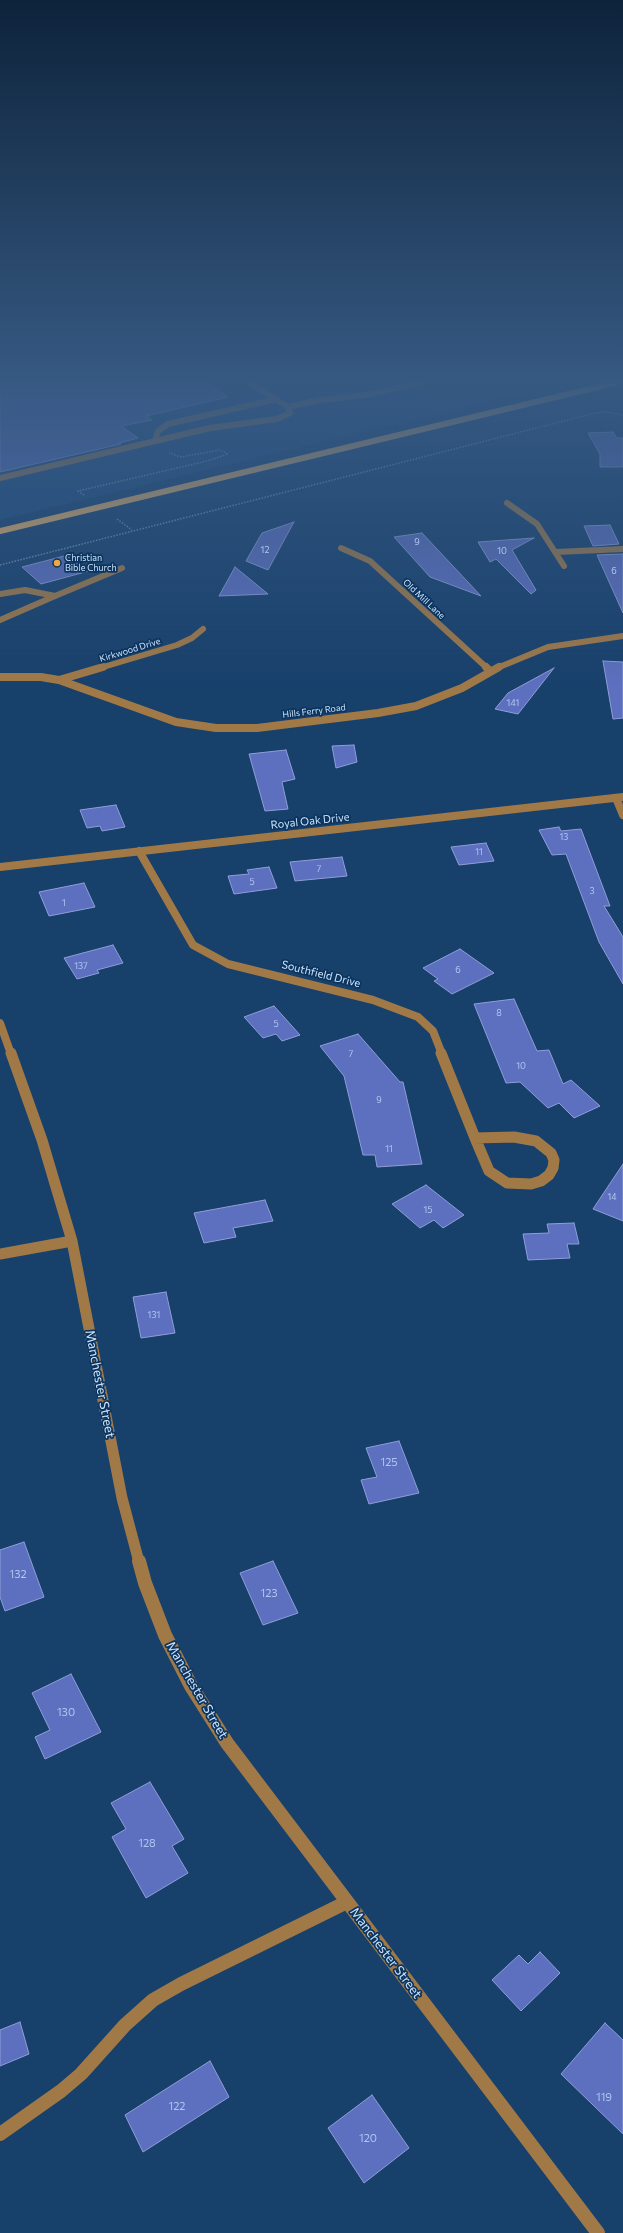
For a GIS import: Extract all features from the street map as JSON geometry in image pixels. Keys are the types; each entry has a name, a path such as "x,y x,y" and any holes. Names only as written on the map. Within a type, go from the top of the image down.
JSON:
{"main road":[{"path":"0,532 218,479"}],"street":[{"path":"507,503 537,524 564,566"},
{"name":"Old Mill Lane","path":"341,548 370,561 490,671"},
{"path":"556,552 623,549"},
{"path":"0,620 11,617 55,596 122,568"},
{"path":"0,594 25,590 55,596"},
{"name":"Kirkwood Drive","path":"59,680 177,645 192,638 203,629"},
{"name":"Hills Ferry Road","path":"0,676 41,677 59,680 176,722 216,728 236,728 378,713 416,706 433,701 462,688 490,671 548,647 623,636"},
{"path":"620,798 623,815"},
{"name":"Royal Oak Drive","path":"0,867 620,798"},
{"name":"Southfield Drive","path":"139,851 184,932 193,945 210,956 228,964 373,1000 418,1017 433,1031 475,1138 489,1172 507,1183 531,1184 541,1181 549,1175 553,1168 554,1160 551,1153 536,1141 514,1137 475,1138"},
{"name":"Manchester Street","path":"0,1023 42,1140 72,1241 122,1498 145,1583 165,1635 191,1686 227,1743 598,2233"},
{"path":"0,1254 72,1241"},
{"path":"0,2134 61,2091 81,2074 125,2025 153,2000 181,1984 347,1902"}],"path":[{"path":"0,565 333,479"},
{"path":"123,524 132,530"}],"shaded area":[{"path":"0,479 168,479 0,520"}],"building":[{"path":"294,522 268,570 246,561 262,533"},
{"path":"610,525 619,544 593,546 584,526"},
{"path":"422,533 481,596 430,577 394,537"},
{"path":"534,538 512,550 536,590 531,594 496,559 490,562 478,542"},
{"path":"623,554 623,613 597,555"},
{"name":"Christian Bible Church","path":"68,555 89,571 41,584 22,567"},
{"path":"235,567 268,594 219,596"},
{"path":"603,661 623,662 623,718 613,719"},
{"path":"554,668 518,714 495,709 508,693"},
{"path":"354,745 357,762 336,768 332,746"},
{"path":"286,750 295,779 282,782 288,809 265,811 249,754"},
{"path":"116,805 125,827 102,831 100,826 87,828 80,810"},
{"path":"559,827 561,831 581,829 610,906 604,906 623,937 623,984 599,942 566,854 552,855 539,830"},
{"path":"486,843 494,861 459,865 451,847"},
{"path":"342,857 347,876 295,881 290,862"},
{"path":"269,867 277,888 234,894 228,876 249,874 247,870"},
{"path":"84,883 95,907 49,916 39,892"},
{"path":"113,945 123,963 97,970 99,973 77,979 64,958"},
{"path":"460,949 494,973 452,994 434,981 438,979 423,968"},
{"path":"514,999 537,1051 549,1050 563,1084 571,1080 600,1106 574,1118 559,1103 548,1108 520,1082 506,1083 474,1004"},
{"path":"274,1006 300,1035 282,1041 276,1034 263,1038 244,1017"},
{"path":"358,1034 400,1082 403,1082 422,1164 377,1167 375,1155 363,1155 344,1076 320,1046"},
{"path":"623,1164 623,1221 593,1209"},
{"path":"426,1185 464,1215 443,1228 434,1220 420,1228 392,1204"},
{"path":"265,1200 273,1221 233,1228 236,1237 204,1243 194,1213"},
{"path":"574,1223 579,1244 567,1244 570,1258 528,1260 523,1234 549,1233 547,1224"},
{"path":"166,1292 175,1333 141,1338 133,1297"},
{"path":"399,1441 419,1493 369,1504 361,1480 377,1477 366,1448"},
{"path":"24,1542 44,1597 5,1611 0,1597 0,1550"},
{"path":"273,1561 298,1613 263,1625 240,1573"},
{"path":"71,1674 101,1732 45,1759 35,1737 50,1730 32,1693"},
{"path":"150,1782 184,1839 172,1846 188,1873 146,1898 112,1837 126,1829 111,1803"},
{"path":"540,1952 560,1973 521,2011 492,1980 519,1955 528,1964"},
{"path":"20,2022 29,2054 0,2066 0,2030"},
{"path":"605,2023 623,2040 623,2134 561,2074"},
{"path":"210,2061 229,2097 143,2152 125,2115"},
{"path":"372,2095 409,2148 364,2183 328,2128"}],"place":[{"name":"Christian Bible Church","path":"57,563"}]}
